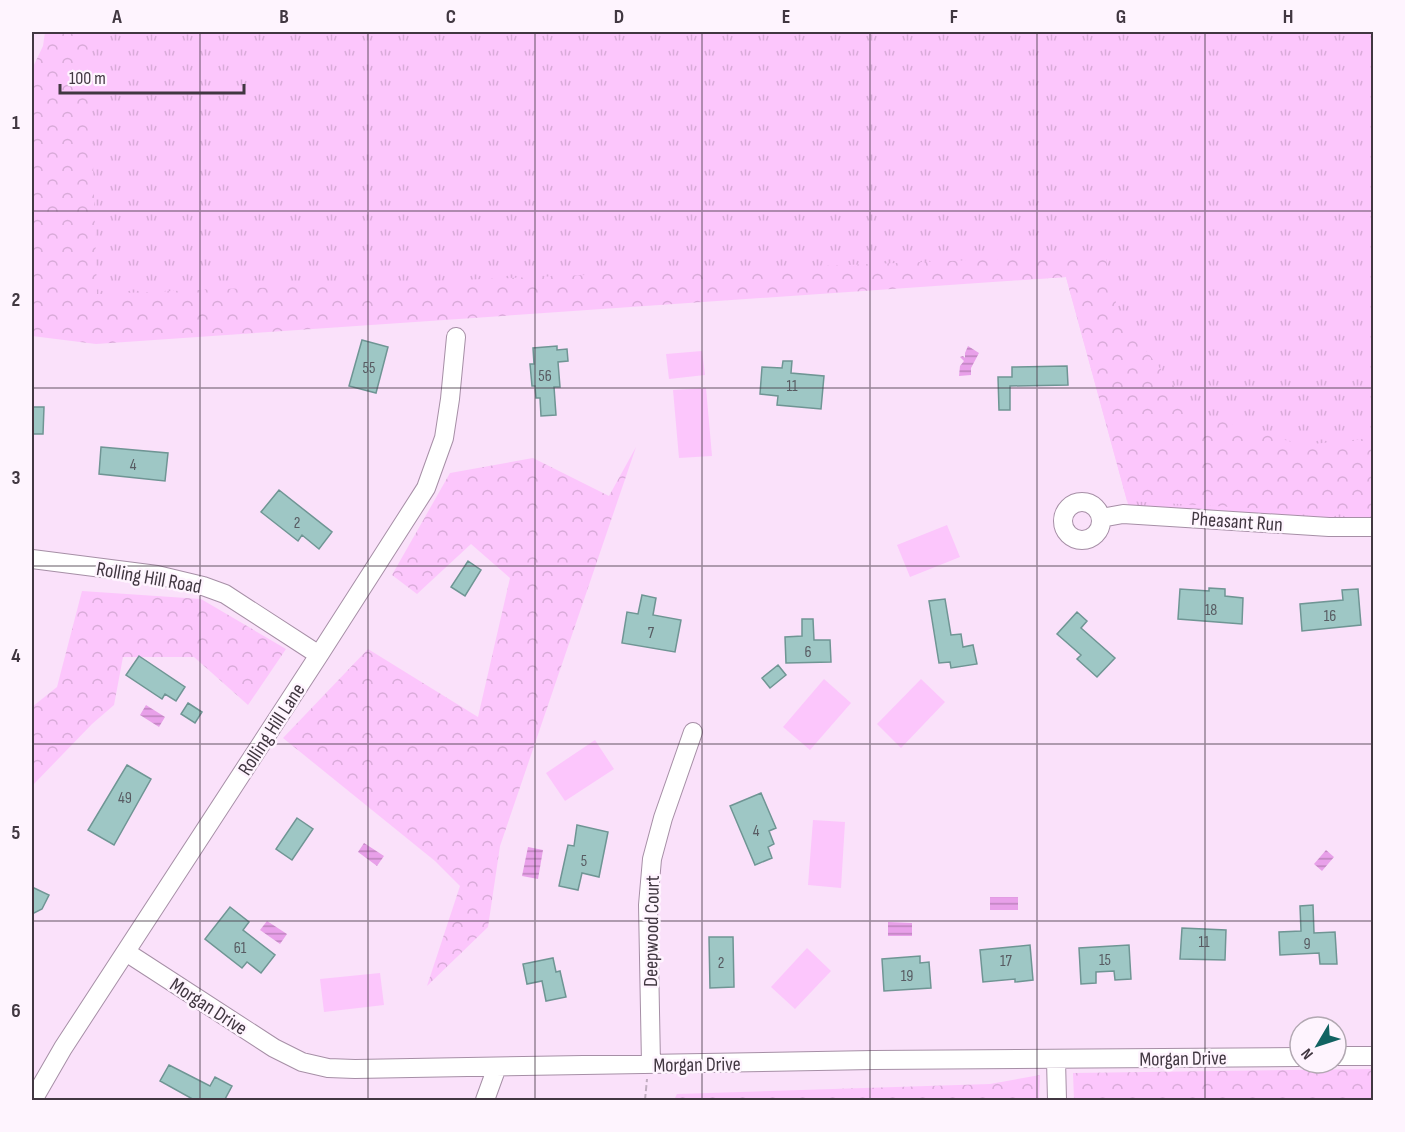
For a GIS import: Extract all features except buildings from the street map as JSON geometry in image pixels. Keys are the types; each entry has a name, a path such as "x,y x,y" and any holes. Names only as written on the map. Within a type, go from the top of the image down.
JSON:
{"street":[{"name":"Rolling Hill Lane","path":"33,1101 63,1048 426,488 444,438 456,337"},
{"name":"Pheasant Run","path":"1101,518 1123,514 1329,527 1374,527"},
{"name":"Rolling Hill Road","path":"32,559 157,575 203,586 225,594 319,655"},
{"name":"Deepwood Court","path":"650,1064 648,905 652,859 663,818 693,732"},
{"name":"Morgan Drive","path":"126,952 274,1048 302,1062 328,1068 1288,1057"},
{"path":"1348,1056 1374,1056"},
{"path":"1056,1060 1057,1101"},
{"path":"485,1101 497,1067"}],"path":[{"path":"645,1101 650,1064"}],"green space":[{"path":"45,32 89,32 97,294 1105,255 1119,316 1195,413 1302,445 1373,438 1373,515 1127,501 1066,277 96,344 32,336 32,69 43,46"},
{"path":"61,32 1373,32 1373,527 1131,515 1066,277 78,336"},
{"path":"702,351 705,375 669,379 666,354"},
{"path":"706,388 712,456 679,458 673,390"},
{"path":"636,447 500,846 488,927 427,986 460,886 435,861 283,738 368,649 478,717 510,578 471,544 417,594 392,575 450,473 533,458 609,496"},
{"path":"947,525 960,557 910,577 897,545"},
{"path":"82,591 201,599 286,649 248,705 194,657 123,657 114,705 92,724 32,786 32,707 57,687"},
{"path":"824,679 851,703 810,750 783,727"},
{"path":"921,679 945,702 901,748 877,724"},
{"path":"595,740 614,769 565,801 546,773"},
{"path":"813,820 845,822 841,888 808,885"},
{"path":"807,948 831,971 795,1009 771,987"},
{"path":"380,973 384,1005 324,1012 320,979"},
{"path":"1348,1069 1373,1069 1373,1100 1074,1100 1073,1073 1288,1070 1288,1075 1348,1075"},
{"path":"1040,1075 1039,1100 674,1100 677,1094 990,1084"}],"shaded area":[{"path":"968,346 979,353 971,368 971,375 959,376 960,366 964,361 960,357 965,358"},
{"path":"146,705 165,717 159,727 140,715"},
{"path":"364,843 384,856 377,866 358,852"},
{"path":"528,847 543,850 538,879 522,876"},
{"path":"1326,850 1334,857 1322,871 1314,864"},
{"path":"990,897 1018,897 1018,910 990,910"},
{"path":"267,921 287,934 280,944 260,930"},
{"path":"888,922 912,923 912,936 888,936"}]}
